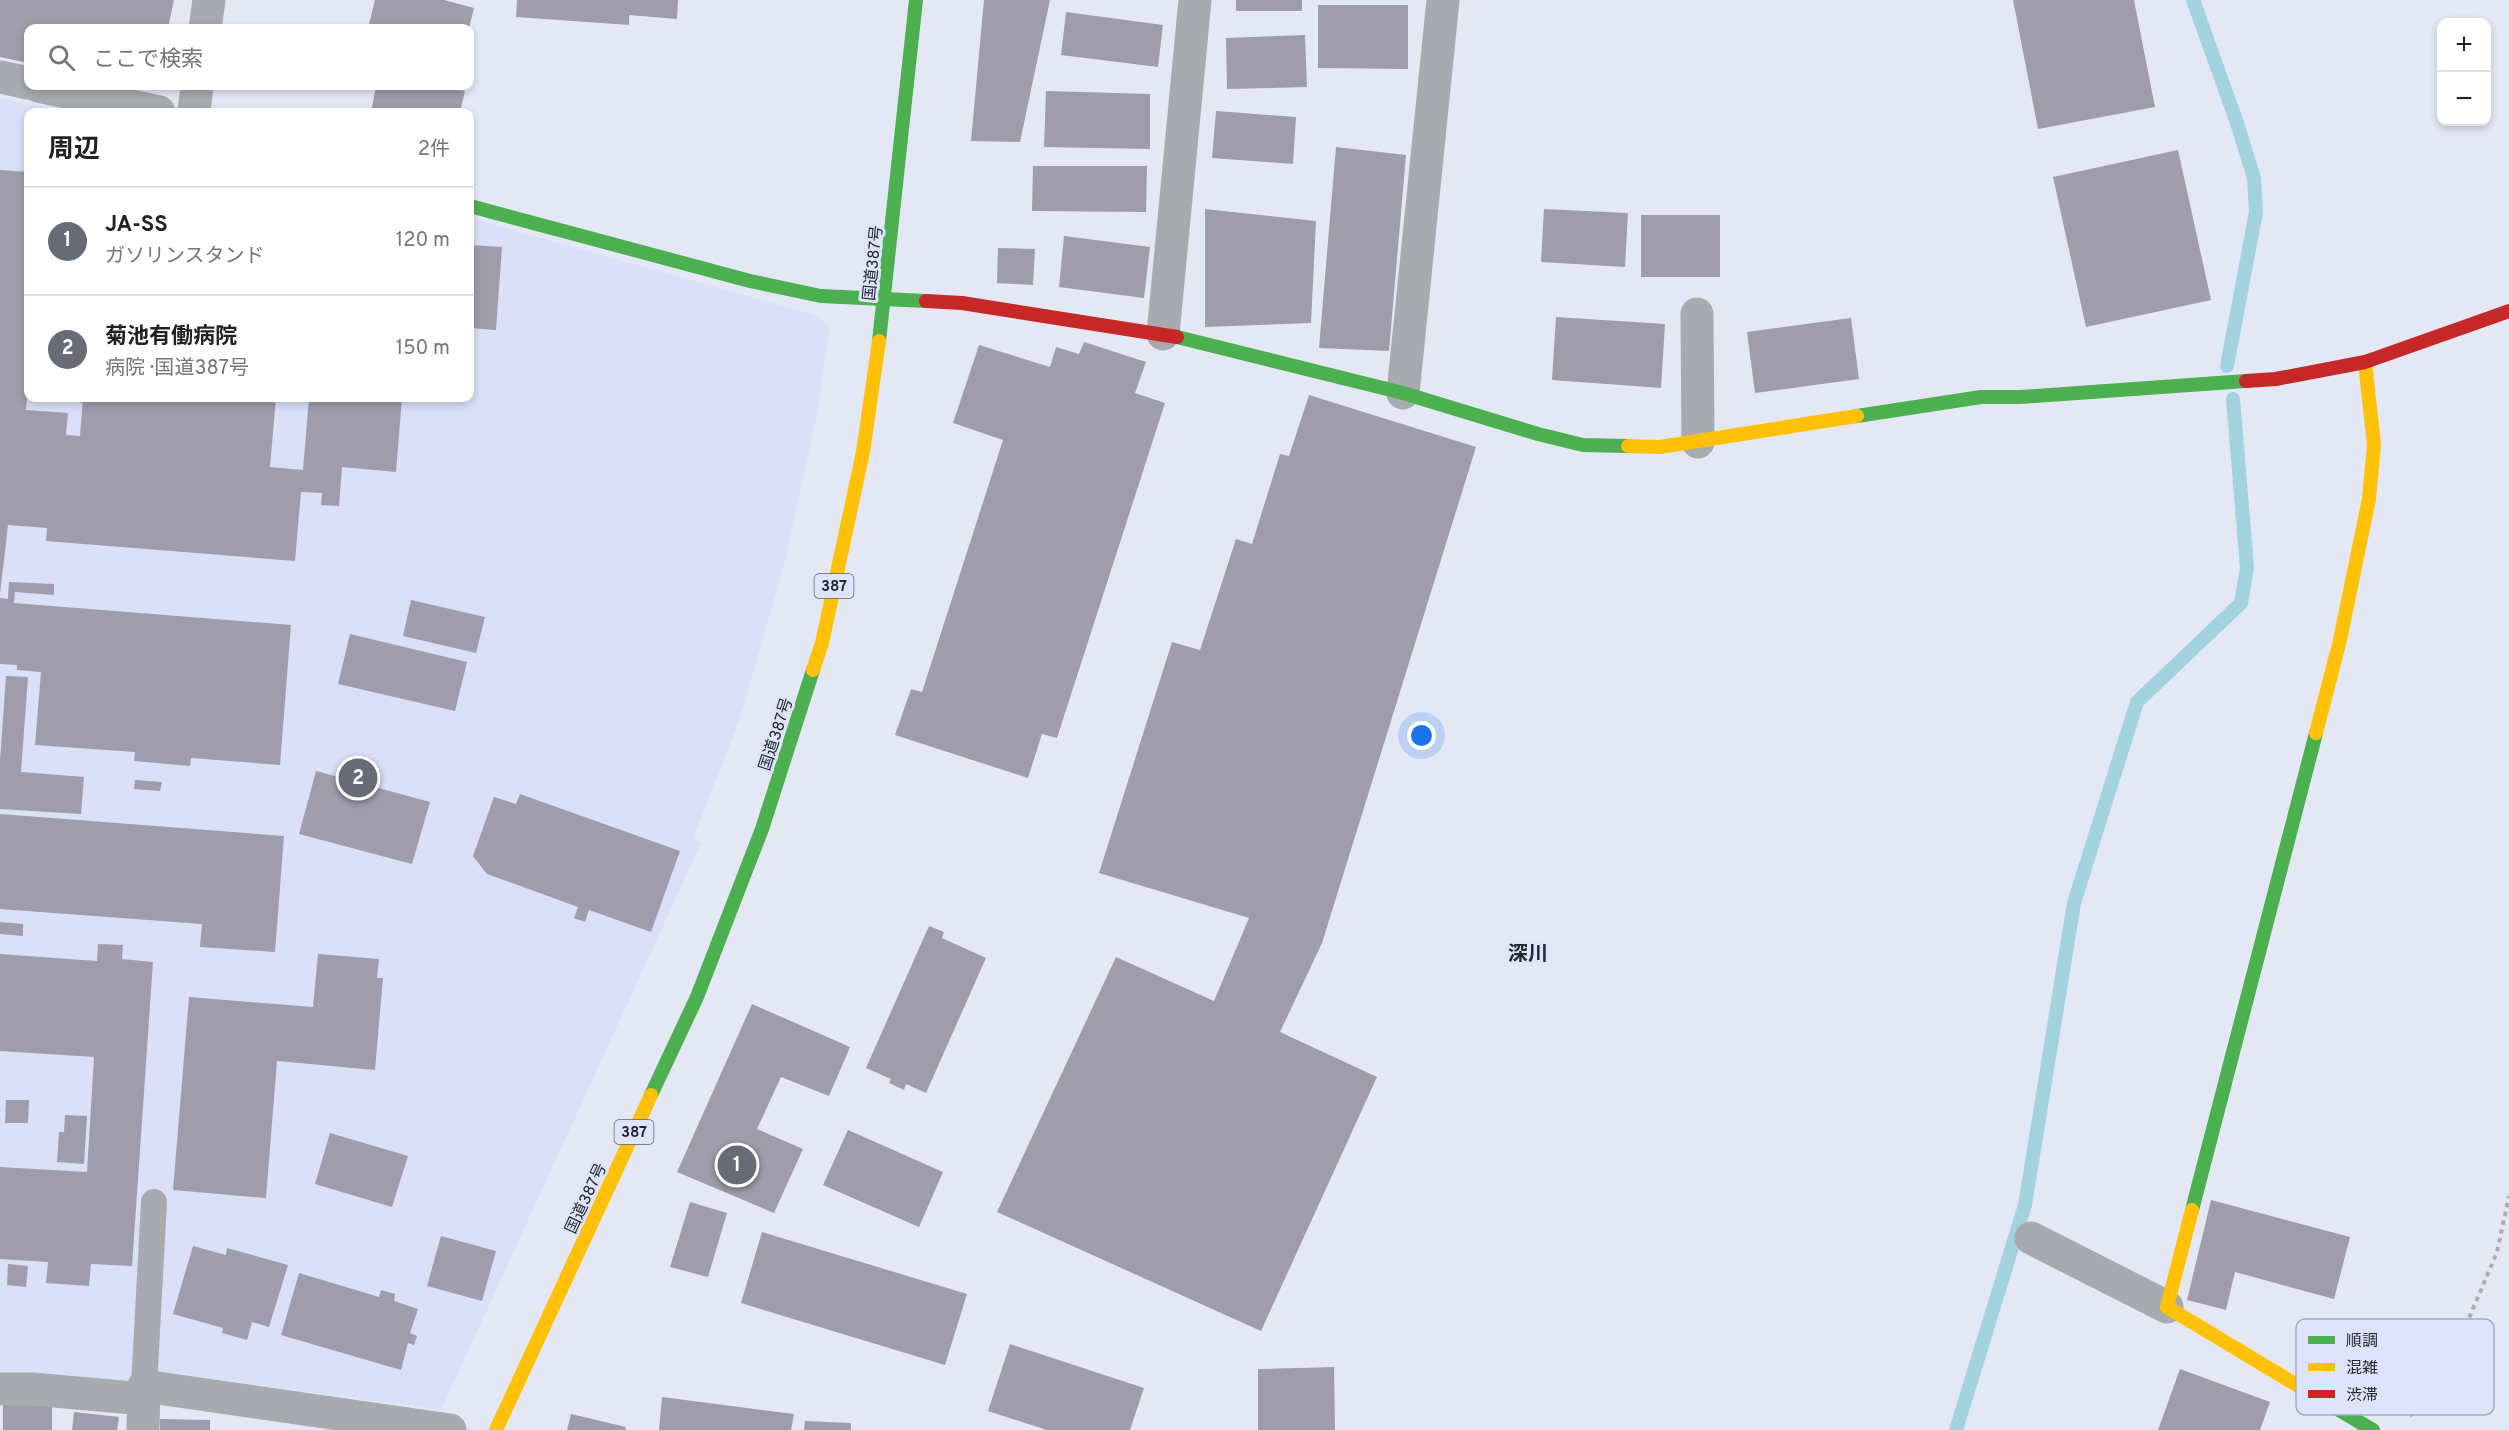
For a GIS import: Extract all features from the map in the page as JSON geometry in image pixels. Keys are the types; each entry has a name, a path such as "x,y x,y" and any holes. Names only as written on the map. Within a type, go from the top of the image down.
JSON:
{"main road":[{"name":"国道387号","path":"495,1430 697,997 762,829 822,643 863,452 885,298 916,0"},
{"path":"474,207 770,285 821,296 962,303 1163,334 1403,393 1538,434 1583,445 1660,447 1981,397 2020,397 2276,379 2365,362 2509,311"},
{"path":"2296,1384 2167,1307 2340,640 2359,554 2369,499 2374,445 2365,362"},
{"path":"2348,1415 2373,1430"}],"street":[{"path":"206,24 209,0"},
{"path":"1163,334 1195,0"},
{"path":"1403,393 1443,0"},
{"path":"0,77 24,82"},
{"path":"57,90 140,108"},
{"path":"194,108 197,90"},
{"path":"1697,314 1698,442"},
{"path":"2031,1238 2167,1307"},
{"path":"0,1389 32,1389 144,1405 450,1430"}],"lane":[{"path":"144,1405 154,1202"}],"path":[{"path":"2469,1319 2497,1252 2509,1196"},
{"path":"2408,1418 2412,1415"}],"shaded area":[{"path":"0,98 46,108 24,108 24,402 474,402 474,219 812,314 830,326 817,413 786,557 740,718 693,839 701,843 441,1410 173,1373 128,1389 0,1377"}],"building":[{"path":"0,0 174,0 169,24 24,24 24,62 0,57"},
{"path":"375,0 444,0 474,8 470,24 369,24"},
{"path":"517,0 678,0 677,19 629,15 629,25 516,17"},
{"path":"984,0 1050,0 1020,142 971,141"},
{"path":"1236,0 1302,0 1302,11 1236,11"},
{"path":"2013,0 2134,0 2155,107 2038,129"},
{"path":"1318,5 1408,5 1408,69 1318,68"},
{"path":"1066,12 1163,25 1158,67 1061,55"},
{"path":"1305,35 1307,87 1227,89 1226,38"},
{"path":"375,90 465,91 461,108 372,108"},
{"path":"1046,91 1150,94 1150,149 1044,147"},
{"path":"1216,111 1296,117 1293,164 1212,158"},
{"path":"1336,147 1406,155 1389,351 1319,348"},
{"path":"2178,150 2211,300 2086,327 2053,177"},
{"path":"1033,166 1147,166 1146,212 1032,211"},
{"path":"0,170 24,172 24,402 27,402 26,410 68,413 66,435 80,436 83,402 276,402 270,467 303,470 309,402 402,402 396,472 342,467 339,506 321,505 322,493 301,492 295,561 46,541 47,528 8,525 0,594"},
{"path":"1205,209 1316,221 1311,323 1205,327"},
{"path":"1544,209 1628,213 1625,267 1541,262"},
{"path":"1641,215 1720,215 1720,277 1641,277"},
{"path":"1064,236 1150,247 1144,298 1059,287"},
{"path":"474,245 502,247 496,330 474,328"},
{"path":"998,248 1035,249 1033,285 997,283"},
{"path":"1556,317 1665,324 1661,388 1552,380"},
{"path":"1851,318 1859,379 1755,393 1747,332"},
{"path":"1084,342 1146,362 1135,393 1165,403 1057,738 1042,734 1028,778 895,735 911,689 922,692 1003,440 953,423 979,345 1050,367 1056,347 1079,354"},
{"path":"1309,395 1476,447 1322,943 1280,1032 1377,1077 1261,1331 997,1212 1116,957 1214,1001 1249,918 1099,873 1172,642 1200,650 1236,539 1252,544 1280,454 1289,456"},
{"path":"9,582 54,584 54,595 15,592 14,603 291,625 280,765 191,758 190,766 134,761 135,752 35,745 41,672 17,670 17,665 0,664 0,598 8,599"},
{"path":"411,600 485,617 476,653 403,636"},
{"path":"350,634 467,662 455,711 338,684"},
{"path":"6,676 28,677 21,772 84,777 81,814 0,809 0,761"},
{"path":"316,771 430,802 412,864 299,834"},
{"path":"135,780 162,782 160,791 134,789"},
{"path":"520,794 680,851 651,932 589,910 585,922 574,918 578,907 487,874 473,856 494,797 516,804"},
{"path":"0,814 284,836 275,952 200,947 202,924 0,909"},
{"path":"0,922 23,924 23,936 0,934"},
{"path":"929,926 944,932 942,938 986,958 926,1093 906,1084 904,1090 889,1083 891,1079 866,1068"},
{"path":"98,944 123,945 122,959 153,962 132,1266 91,1264 89,1286 46,1283 48,1262 0,1259 0,1167 87,1172 94,1057 0,1051 0,954 97,961"},
{"path":"318,954 379,959 377,978 383,978 375,1070 277,1061 266,1198 173,1190 189,997 313,1007"},
{"path":"752,1004 850,1047 829,1096 781,1077 757,1129 803,1149 774,1213 677,1172"},
{"path":"6,1100 29,1100 28,1123 5,1123"},
{"path":"65,1115 87,1116 84,1164 57,1162 59,1132 64,1132"},
{"path":"848,1130 943,1172 919,1227 823,1185"},
{"path":"330,1133 408,1156 392,1207 315,1184"},
{"path":"2211,1200 2350,1237 2334,1299 2235,1272 2226,1310 2187,1300"},
{"path":"690,1202 727,1213 708,1277 670,1267"},
{"path":"762,1232 967,1294 945,1365 741,1303"},
{"path":"441,1236 496,1251 482,1301 427,1286"},
{"path":"193,1246 226,1255 227,1248 288,1265 269,1327 252,1322 247,1340 222,1333 223,1328 173,1314"},
{"path":"8,1264 28,1266 26,1287 7,1285"},
{"path":"299,1273 379,1297 381,1290 395,1294 394,1301 418,1309 410,1333 417,1336 414,1345 408,1343 401,1370 281,1335"},
{"path":"1010,1344 1144,1388 1130,1430 1047,1430 988,1411"},
{"path":"1334,1367 1335,1430 1258,1430 1258,1369"},
{"path":"2180,1369 2270,1402 2260,1430 2158,1430"},
{"path":"52,1397 52,1430 3,1430 3,1398"},
{"path":"662,1397 794,1414 791,1430 659,1430"},
{"path":"74,1412 119,1417 117,1430 72,1430"},
{"path":"571,1414 626,1427 625,1430 567,1430"},
{"path":"160,1419 210,1420 210,1430 160,1430"},
{"path":"805,1421 851,1423 851,1430 804,1430"}],"waterway":[{"path":"2193,0 2254,178 2256,212 2227,366"},
{"path":"1956,1430 2025,1205 2074,903 2137,702 2241,603 2247,568 2233,399"}],"traffic: fast":[{"path":"879,341 916,0"},
{"path":"474,207 750,281 821,296 926,301"},
{"path":"1177,337 1403,393 1538,434 1583,445 1628,446"},
{"path":"1857,416 1981,397 2020,397 2246,381"},
{"path":"651,1095 697,997 762,829 813,670"},
{"path":"2192,1210 2316,733"},
{"path":"2348,1415 2373,1430"}],"traffic: slow":[{"path":"813,670 822,643 863,452 879,341"},
{"path":"2316,733 2340,640 2369,499 2374,445 2365,362"},
{"path":"1628,446 1660,447 1857,416"},
{"path":"496,1430 651,1095"},
{"path":"2192,1210 2167,1307 2296,1385"}],"traffic: jam":[{"path":"926,301 962,303 1177,337"},
{"path":"2246,381 2276,379 2365,362 2509,311"}],"place":[{"name":"菊池有働病院","path":"358,778"},
{"name":"JA-SS","path":"737,1165"}],"district":[{"name":"深川","path":"1528,953"}]}
